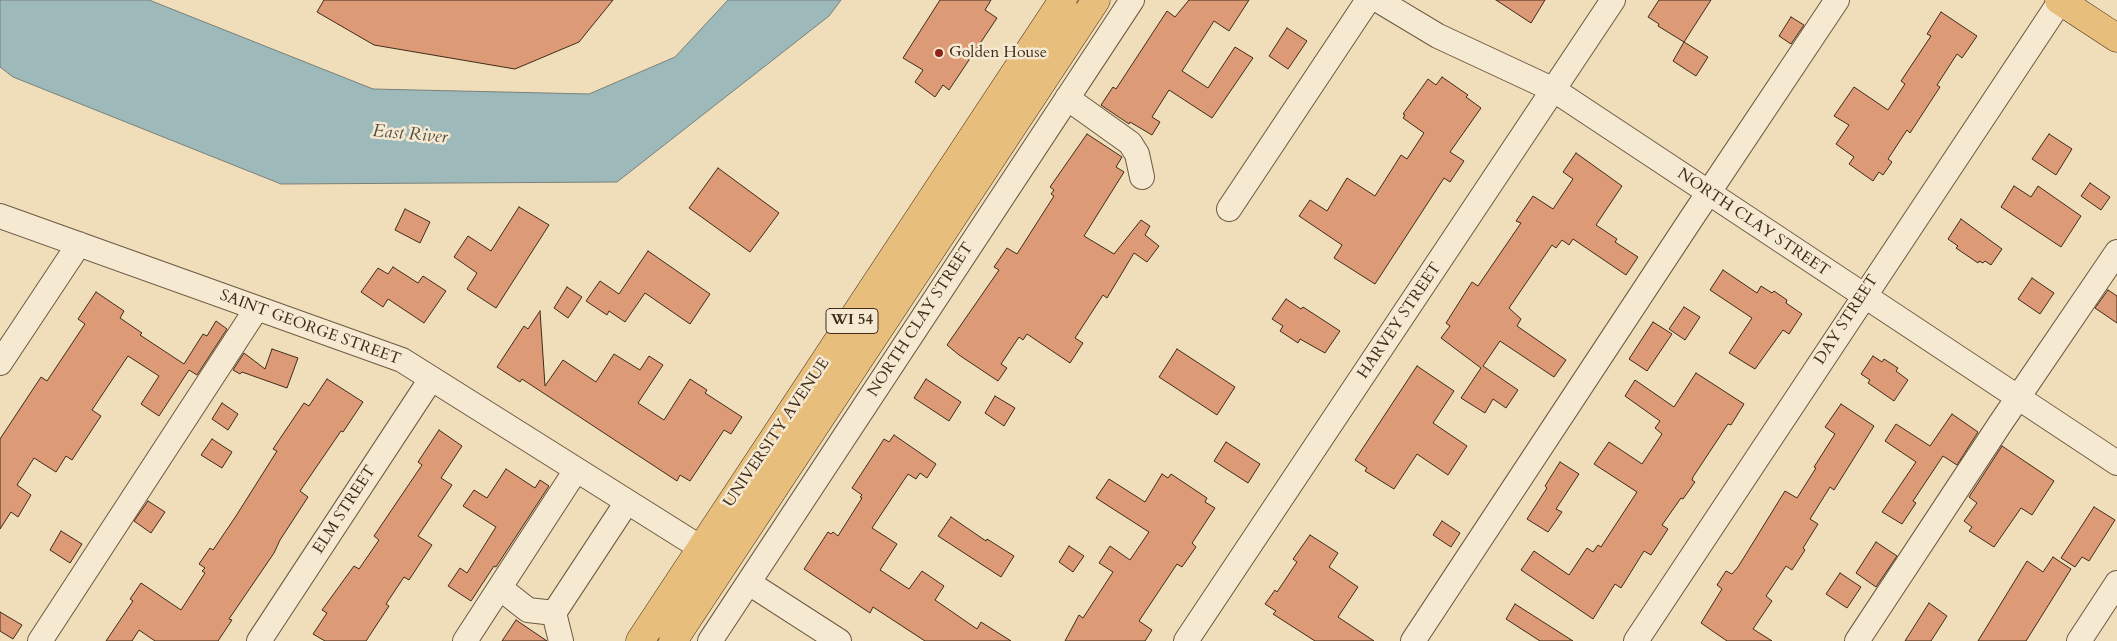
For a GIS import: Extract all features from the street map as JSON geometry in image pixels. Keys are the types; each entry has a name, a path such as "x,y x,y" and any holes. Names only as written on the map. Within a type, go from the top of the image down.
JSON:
{"main road":[{"name":"UNIVERSITY AVENUE","path":"640,641 1063,0"},
{"name":"UNIVERSITY AVENUE","path":"673,641 857,359 1096,0"},
{"path":"2060,0 2117,38"}],"street":[{"name":"NORTH CLAY STREET","path":"710,641 1132,0"},
{"path":"1229,209 1368,0"},
{"name":"NORTH CLAY STREET","path":"1378,0 1438,36 1554,90 2117,463"},
{"name":"HARVEY STREET","path":"1186,641 1613,0"},
{"path":"1413,641 1837,0"},
{"name":"DAY STREET","path":"1636,641 2060,0"},
{"path":"1067,98 1130,143 1137,154 1142,177"},
{"name":"SAINT GEORGE STREET","path":"0,216 402,360 701,548"},
{"path":"0,363 79,244"},
{"path":"1857,641 2117,252"},
{"path":"40,641 257,308"},
{"name":"ELM STREET","path":"259,641 431,379"},
{"path":"466,641 576,470"},
{"path":"561,641 554,613 627,502"},
{"path":"748,583 838,641"},
{"path":"2079,641 2117,583"},
{"path":"500,588 528,610 554,613"}],"water":[{"name":"East River","path":"0,0 149,0 373,89 589,94 675,57 728,0 841,0 829,16 617,182 281,184 13,77 0,67"}],"building":[{"path":"324,0 613,0 579,42 515,69 374,45 317,12"},
{"name":"Golden House","path":"940,0 991,0 985,10 997,18 949,90 943,85 935,97 915,82 923,70 903,58"},
{"path":"1189,0 1249,0 1229,31 1214,21 1182,71 1208,88 1235,47 1253,58 1212,118 1169,90 1152,117 1160,122 1152,135 1130,122 1129,124 1101,105 1113,87 1116,89 1167,11 1175,17"},
{"path":"1496,0 1545,0 1531,23"},
{"path":"1659,0 1711,0 1684,42 1658,26 1659,24 1648,17"},
{"path":"1941,12 1977,36 1962,58 1957,54 1937,85 1940,87 1910,133 1907,130 1888,159 1892,162 1883,175 1879,172 1873,181 1849,164 1854,157 1836,144 1849,125 1834,116 1854,87 1888,110 1905,84 1901,81 1931,36 1927,34"},
{"path":"1791,17 1804,25 1791,44 1779,36"},
{"path":"1287,28 1307,41 1288,69 1269,56"},
{"path":"1684,42 1708,57 1696,76 1673,61"},
{"path":"1442,77 1468,95 1466,97 1481,108 1450,152 1464,161 1450,182 1444,178 1375,284 1334,258 1342,245 1299,216 1310,200 1327,211 1347,178 1375,196 1401,155 1407,159 1424,133 1403,118 1405,115 1403,114 1428,79 1436,85"},
{"path":"1087,134 1122,157 1116,167 1124,172 1084,236 1114,254 1141,220 1150,226 1145,235 1159,246 1147,262 1134,253 1107,298 1103,295 1075,338 1083,343 1070,363 1027,334 1023,340 1019,337 1001,364 1007,368 998,381 947,345 999,270 994,267 1007,248 1017,254 1054,196 1051,194 1054,190 1050,187"},
{"path":"2049,134 2072,149 2056,175 2032,159"},
{"path":"1576,153 1622,186 1596,225 1617,239 1615,242 1638,257 1626,275 1573,239 1569,245 1562,240 1556,248 1552,245 1509,308 1521,319 1517,326 1566,360 1554,377 1500,341 1483,366 1518,390 1506,408 1493,399 1485,413 1461,398 1481,368 1441,338 1450,326 1446,323 1472,282 1478,286 1521,223 1516,221 1533,196 1553,209 1573,179 1563,172"},
{"path":"718,168 779,213 750,252 689,208"},
{"path":"2090,183 2110,197 2101,210 2081,196"},
{"path":"2014,186 2031,197 2038,186 2081,216 2061,247 2001,207"},
{"path":"519,207 549,225 496,308 467,289 477,273 454,257 468,236 491,251"},
{"path":"405,209 430,222 420,243 395,230"},
{"path":"1961,219 2002,249 1991,265 1985,261 1983,263 1979,261 1978,263 1956,248 1958,246 1948,239"},
{"path":"648,251 710,294 690,324 645,293 625,322 609,311 607,315 586,301 600,281 619,294"},
{"path":"393,267 418,283 423,276 446,291 424,323 388,299 383,307 361,292 378,268 388,274"},
{"path":"1723,270 1757,293 1761,286 1772,293 1774,291 1787,300 1786,303 1802,314 1789,334 1783,330 1755,369 1729,353 1752,318 1710,290"},
{"path":"2032,278 2054,293 2040,314 2018,299"},
{"path":"567,287 582,297 568,318 554,308"},
{"path":"2108,290 2117,296 2117,323 2095,308"},
{"path":"96,292 124,311 120,318 142,333 140,335 184,364 203,334 207,336 216,321 227,329 197,375 189,370 159,416 141,404 159,376 128,356 92,410 101,416 72,460 66,456 56,472 34,458 17,485 31,495 18,517 11,512 0,529 0,439 41,377 47,381 85,324 78,319"},
{"path":"1286,299 1301,309 1303,307 1340,331 1325,353 1300,339 1298,343 1280,331 1283,326 1272,319"},
{"path":"1684,307 1700,317 1685,340 1669,329"},
{"path":"540,311 545,386 563,360 596,382 614,354 640,370 649,356 663,365 638,403 664,420 690,379 707,390 705,393 742,417 731,434 724,430 690,481 680,475 677,481 522,379 520,382 497,367 524,326 528,329"},
{"path":"1653,322 1672,334 1647,371 1629,359"},
{"path":"272,349 298,358 287,388 242,372 240,374 233,370 244,353 265,369"},
{"path":"1177,349 1235,387 1217,415 1159,377"},
{"path":"1873,356 1882,362 1884,359 1898,368 1896,371 1908,380 1894,401 1868,383 1870,380 1861,374"},
{"path":"1417,366 1454,391 1433,423 1467,446 1448,475 1417,454 1394,489 1365,471 1367,468 1355,460"},
{"path":"1696,373 1744,404 1731,425 1728,424 1693,477 1692,480 1695,482 1662,525 1668,529 1651,555 1644,551 1621,588 1615,584 1593,619 1521,570 1534,551 1569,575 1587,548 1593,552 1598,545 1601,547 1637,492 1594,464 1609,442 1642,464 1662,434 1655,428 1660,421 1625,396 1635,380 1674,407"},
{"path":"327,379 363,402 300,491 308,497 280,540 274,553 229,619 232,620 218,641 155,641 139,630 132,641 106,641 133,601 130,599 141,583 181,610 205,573 202,571 205,568 199,564 210,548 213,550 236,516 277,451 273,449 304,403 309,406"},
{"path":"926,379 961,402 949,421 914,398"},
{"path":"995,396 1015,408 1004,426 985,413"},
{"path":"222,403 238,414 228,430 212,419"},
{"path":"1841,404 1874,426 1834,490 1830,487 1810,519 1818,524 1803,548 1805,550 1792,570 1786,566 1766,596 1772,601 1753,629 1772,641 1727,641 1701,623 1722,589 1717,585 1726,571 1732,574 1738,567 1785,491 1797,498 1835,434 1825,427"},
{"path":"1952,414 1978,432 1957,465 1943,456 1913,501 1916,503 1902,524 1882,512 1916,462 1885,441 1896,424 1930,446"},
{"path":"439,430 462,446 441,478 452,485 418,536 432,545 409,580 404,577 386,604 389,606 366,641 325,641 313,634 327,613 322,610 354,566 359,569 379,540 374,536 422,465 418,462"},
{"path":"894,435 936,464 927,478 920,473 916,479 908,474 872,528 897,544 880,570 909,589 922,571 944,586 935,600 977,629 981,622 1011,641 925,641 873,607 870,613 804,569 828,532 831,534 833,532 838,536 862,498 860,497 862,495 852,488 884,439 889,442"},
{"path":"212,439 232,452 222,468 201,455"},
{"path":"1226,442 1260,464 1248,483 1214,461"},
{"path":"2002,446 2054,481 2032,515 2021,508 1994,547 1969,531 1972,527 1964,521 1977,503 1969,497"},
{"path":"1560,462 1579,474 1556,509 1562,512 1548,532 1527,519 1547,488 1545,486"},
{"path":"506,469 535,488 540,480 549,486 496,567 494,566 471,601 448,586 460,568 467,573 496,527 463,506 474,490 487,498"},
{"path":"1162,474 1168,478 1171,474 1207,498 1205,502 1215,508 1192,543 1196,547 1182,567 1177,564 1139,621 1152,630 1145,641 1065,641 1079,615 1083,618 1113,572 1099,563 1110,546 1130,560 1149,532 1096,498 1109,479 1145,502"},
{"path":"148,501 165,512 151,533 134,521"},
{"path":"2094,507 2115,520 2089,561 2082,557 2075,567 2061,558"},
{"path":"951,517 986,541 987,539 1014,556 1001,577 938,536"},
{"path":"1442,521 1460,533 1451,547 1433,535"},
{"path":"61,531 82,544 70,563 50,550"},
{"path":"1310,535 1338,553 1329,567 1358,587 1338,617 1374,641 1315,641 1273,614 1276,611 1265,604 1275,590 1277,592 1297,562 1293,559"},
{"path":"1876,542 1897,556 1876,587 1856,573"},
{"path":"1069,546 1084,556 1073,572 1059,562"},
{"path":"2053,557 2071,569 2026,641 1978,641 2027,561 2043,572"},
{"path":"1840,573 1861,587 1847,608 1826,594"},
{"path":"1929,603 1947,616 1931,641 1905,641"},
{"path":"1515,604 1573,641 1540,641 1506,619"},
{"path":"0,612 22,625 13,639 0,631"},
{"path":"516,620 547,641 502,641"}],"place":[{"name":"Golden House","path":"939,53"}]}
